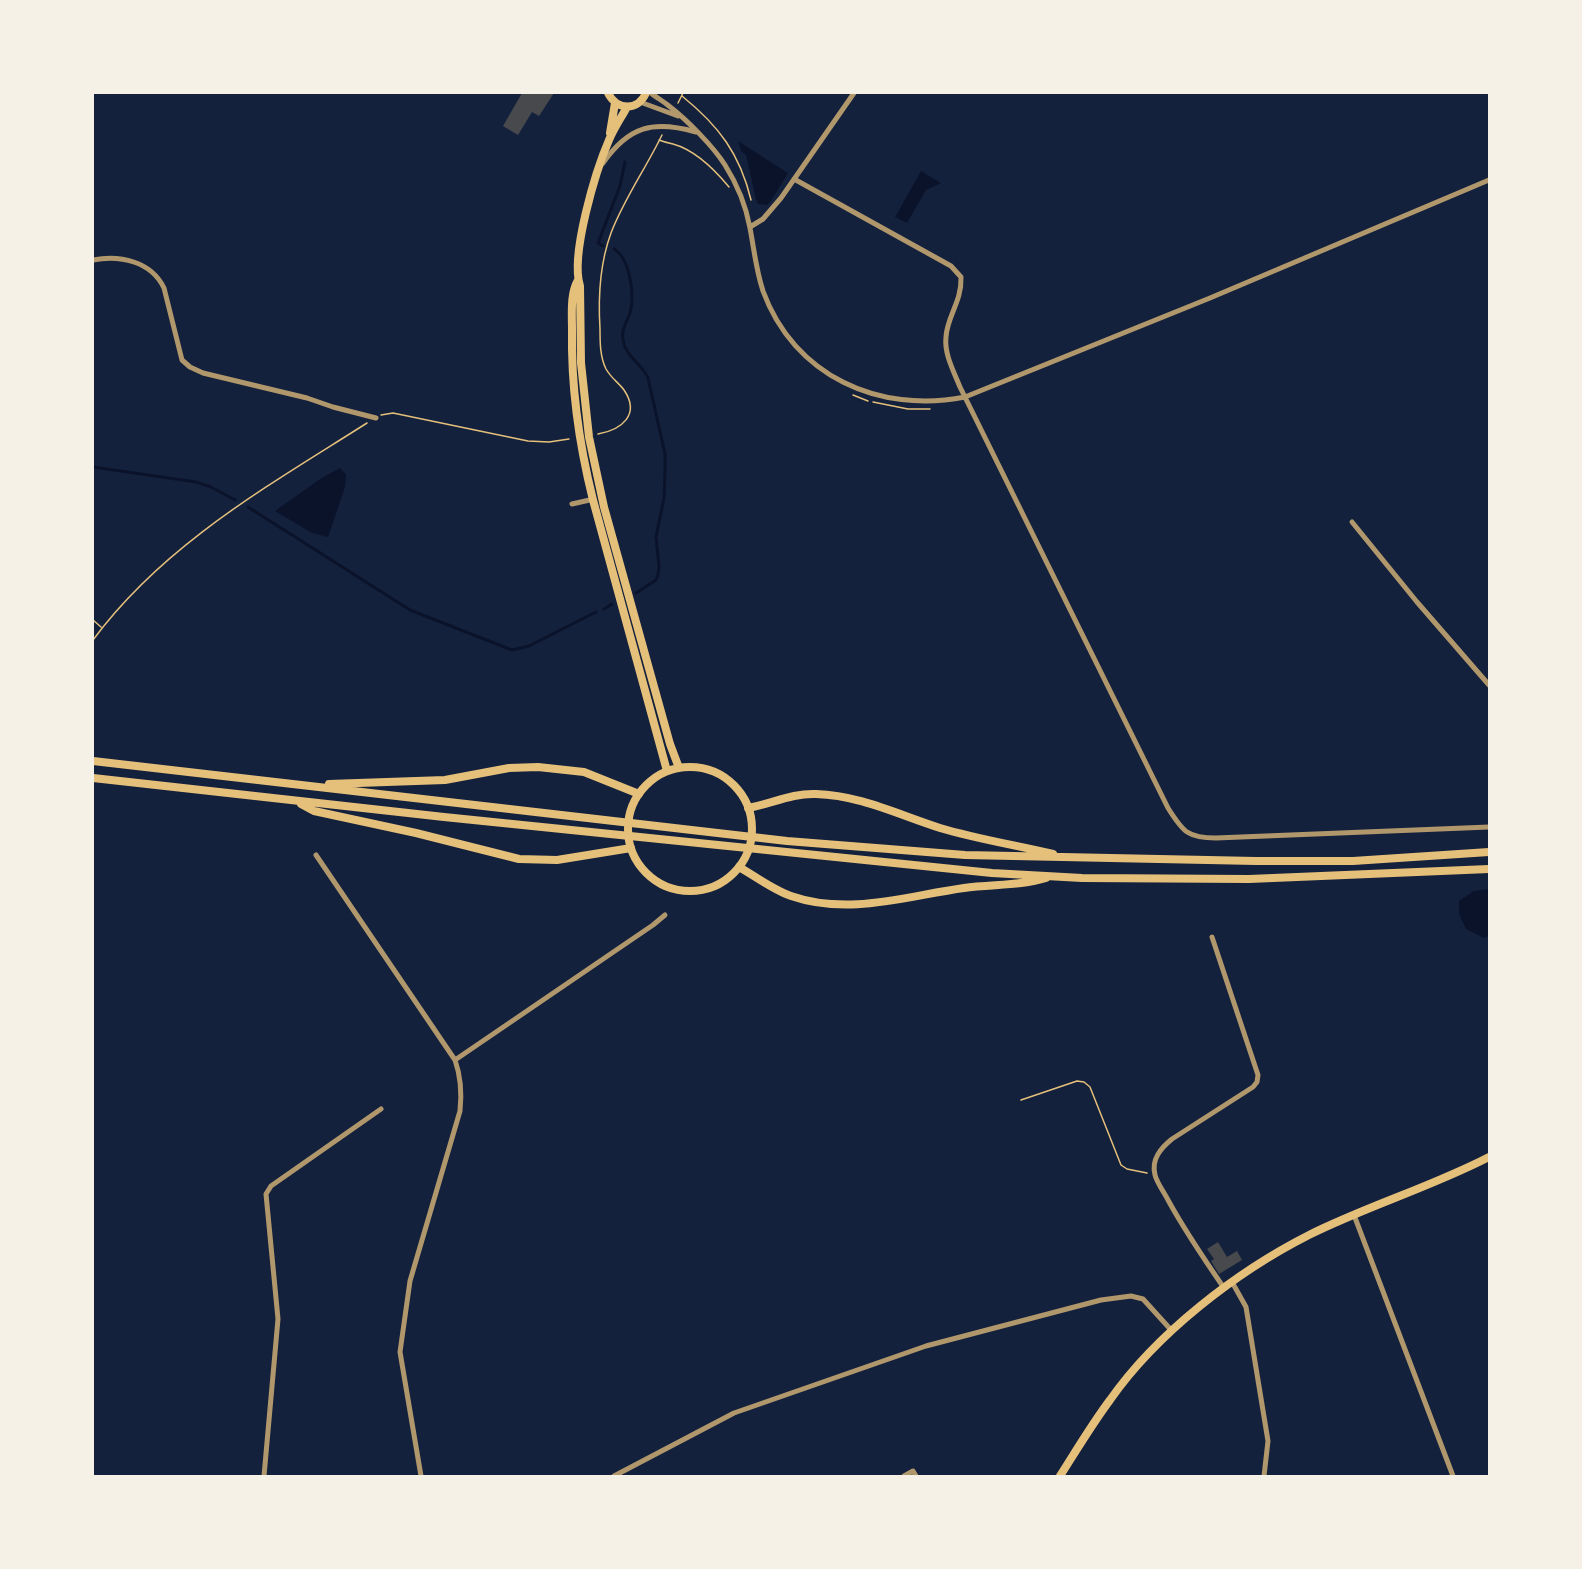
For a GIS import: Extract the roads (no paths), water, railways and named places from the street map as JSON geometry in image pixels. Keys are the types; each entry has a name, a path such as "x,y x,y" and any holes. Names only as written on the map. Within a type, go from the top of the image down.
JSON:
{"highway":[{"path":"93,761 788,841 965,855 1353,861 1489,852"},
{"path":"314,786 346,782 445,780 509,768 538,767 584,772 639,794"},
{"path":"93,778 940,869 1053,876 1249,879 1488,869"},
{"path":"748,808 801,794 833,796 865,802 979,839 1069,858"},
{"path":"295,801 314,811 519,859 557,860 631,848"},
{"path":"739,867 789,896 821,904 862,905 988,884 1037,881 1053,876"}],"main road":[{"path":"608,93 615,103 627,107"},
{"path":"609,138 627,107 640,102 646,93"},
{"path":"615,103 609,138 583,226 578,280 581,363 597,499 667,771"},
{"path":"597,499 670,744 680,768"},
{"path":"680,768 703,768 725,778 738,790 748,808 751,822 748,849 739,867 714,886 695,890 670,888 651,878 639,864 631,848 628,824 633,803 639,794 656,777 680,768"},
{"path":"1059,1476 1111,1398 1140,1363 1172,1331 1232,1282 1270,1256 1311,1234 1452,1176 1489,1157"}],"street":[{"path":"651,93 697,132 713,148 725,165 742,198 763,292 785,332 811,360 843,382 866,393 887,398 930,402 965,397 1210,298 1489,180"},
{"path":"750,227 772,210 854,93"},
{"path":"640,102 679,116"},
{"path":"598,170 612,150 625,138 644,129 667,125 697,132"},
{"path":"794,179 951,266 961,277 962,291 946,336 948,358 965,397 1168,808 1180,827 1188,834 1199,838 1489,827"},
{"path":"93,260 120,258 135,262 159,277 164,288 182,360 190,367 203,373 307,398 376,418"},
{"path":"572,504 597,499"},
{"path":"1352,522 1489,685"},
{"path":"644,684 653,682"},
{"path":"316,855 455,1060 460,1073 460,1111 410,1281 400,1352 421,1476"},
{"path":"455,1060 653,926 665,915"},
{"path":"1212,937 1258,1075 1257,1082 1253,1087 1161,1148 1156,1157 1155,1176 1187,1232 1224,1288"},
{"path":"264,1476 278,1319 267,1191 381,1109"},
{"path":"1354,1215 1453,1476"},
{"path":"1232,1282 1246,1307 1248,1318 1268,1441 1264,1476"},
{"path":"614,1476 734,1413 947,1340 1101,1300 1131,1296 1143,1299 1172,1331"},
{"path":"904,1476 913,1471 916,1476"}],"water":[{"path":"738,141 788,173 767,205 758,204 746,155 741,151"},
{"path":"921,171 941,183 926,190 907,223 895,217"},
{"path":"340,468 346,474 345,487 328,537 312,533 275,511 320,479"},
{"path":"1489,889 1489,936 1484,938 1466,929 1459,914 1459,901 1474,891"}],"waterway":[{"path":"603,246 598,243 620,186 625,162"},
{"path":"614,249 624,260 630,278 632,297 630,313 623,332 624,346 648,378 665,454 664,498 656,537 658,575 656,580 636,593"},
{"path":"93,467 196,482 235,500"},
{"path":"248,507 410,610 512,650 529,646 596,612"},
{"path":"604,609 612,604"}]}
